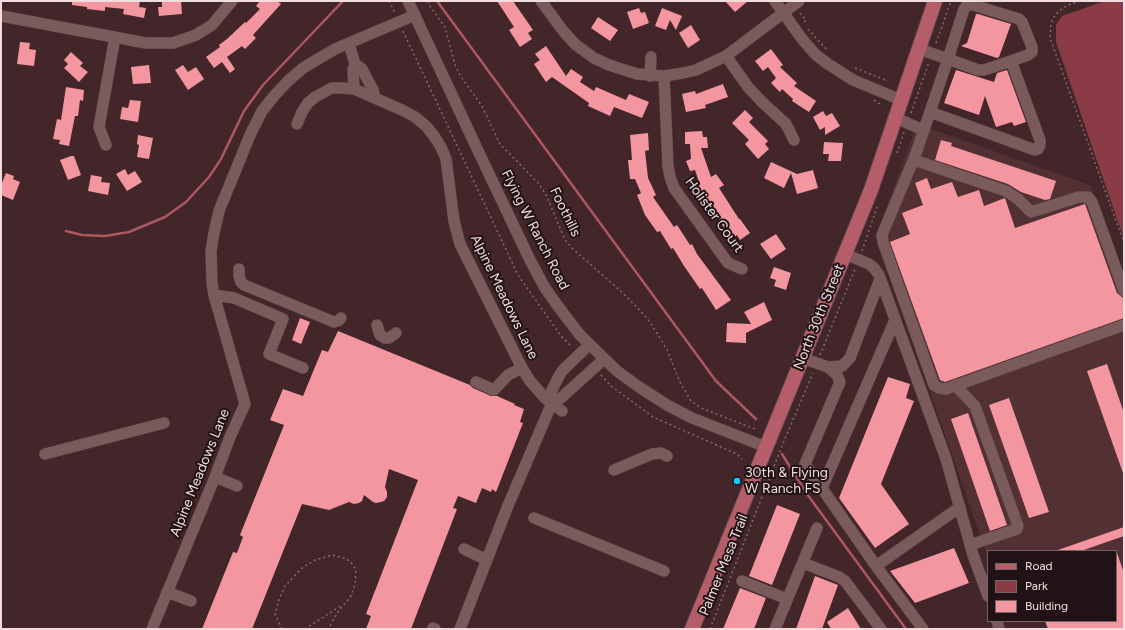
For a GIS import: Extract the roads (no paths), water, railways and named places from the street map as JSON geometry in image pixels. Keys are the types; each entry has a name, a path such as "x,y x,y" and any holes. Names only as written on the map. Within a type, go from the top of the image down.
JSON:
{"main road":[{"name":"North 30th Street","path":"692,629 871,190 935,1"}],"street":[{"path":"1,16 160,44 172,43 196,36 212,25 232,1"},
{"name":"Flying W Ranch Road","path":"408,1 530,260 562,313 580,335 604,359 639,387 667,405 692,418 766,448"},
{"path":"541,1 564,32 576,45 594,58 622,70 650,76 664,76 696,70 726,56 796,3"},
{"path":"775,1 802,39 816,55 852,80 901,100"},
{"path":"918,49 948,59 978,70 984,70 1028,55 1032,52 1032,47 1022,22 1019,19 973,5 967,5 964,9 948,59 923,130 914,160 882,235 883,242 934,385 939,388 946,389 1124,325"},
{"name":"Alpine Meadows Lane","path":"152,629 230,437 245,404 214,295 211,251 217,218 250,135 262,111 288,81 303,68 335,49 415,15"},
{"path":"106,145 100,127 115,37"},
{"path":"348,44 355,64 362,69 373,90 375,98"},
{"path":"726,56 748,87 786,124 794,140"},
{"path":"650,76 651,57"},
{"path":"930,112 1035,150 1038,149 1040,140 1012,61"},
{"path":"297,124 308,103 322,93 332,88 354,89 353,70 355,64"},
{"name":"Holister Court","path":"664,76 668,166 674,188 679,197 728,263 742,269"},
{"name":"Alpine Meadows Lane","path":"354,89 415,117 426,126 442,147 446,159 454,221 460,244 522,368 530,381 545,398 562,411"},
{"path":"896,118 923,130"},
{"path":"914,160 1006,191 1018,199 1031,212 1078,197 1088,196 1092,202 1124,291"},
{"path":"845,254 869,264 874,268 880,279 946,459 966,532 987,593"},
{"path":"239,269 239,276 244,286 334,322 341,318"},
{"path":"828,367 842,366 850,358 880,279"},
{"path":"214,295 234,298 283,319 269,354 303,368"},
{"path":"822,488 895,320"},
{"path":"377,325 380,335 385,338 389,338 396,333"},
{"path":"460,629 507,508 552,403 551,392 559,376 590,344"},
{"path":"802,358 828,367 837,375 840,382 805,464 876,566 923,629"},
{"path":"552,403 561,398 604,359"},
{"path":"476,382 494,390 508,375 522,368"},
{"path":"955,385 975,406 1018,526 1017,529 970,545"},
{"path":"45,454 164,423"},
{"path":"614,470 652,454 661,453 667,456"},
{"path":"215,477 237,486"},
{"path":"876,566 960,507"},
{"path":"534,518 664,571"},
{"path":"775,629 817,528"},
{"path":"464,550 487,560"},
{"path":"803,563 839,577 845,581 881,629"},
{"path":"742,581 787,599"},
{"path":"167,592 191,602"}],"waterway":[{"path":"66,231 82,235 105,236 129,232 165,217 186,202 209,177 221,159 244,111 263,85 343,1"},
{"path":"437,1 716,381 756,419"},
{"path":"782,454 807,494 906,629"}],"place":[{"name":"30th & Flying W Ranch FS","path":"737,481"}]}
